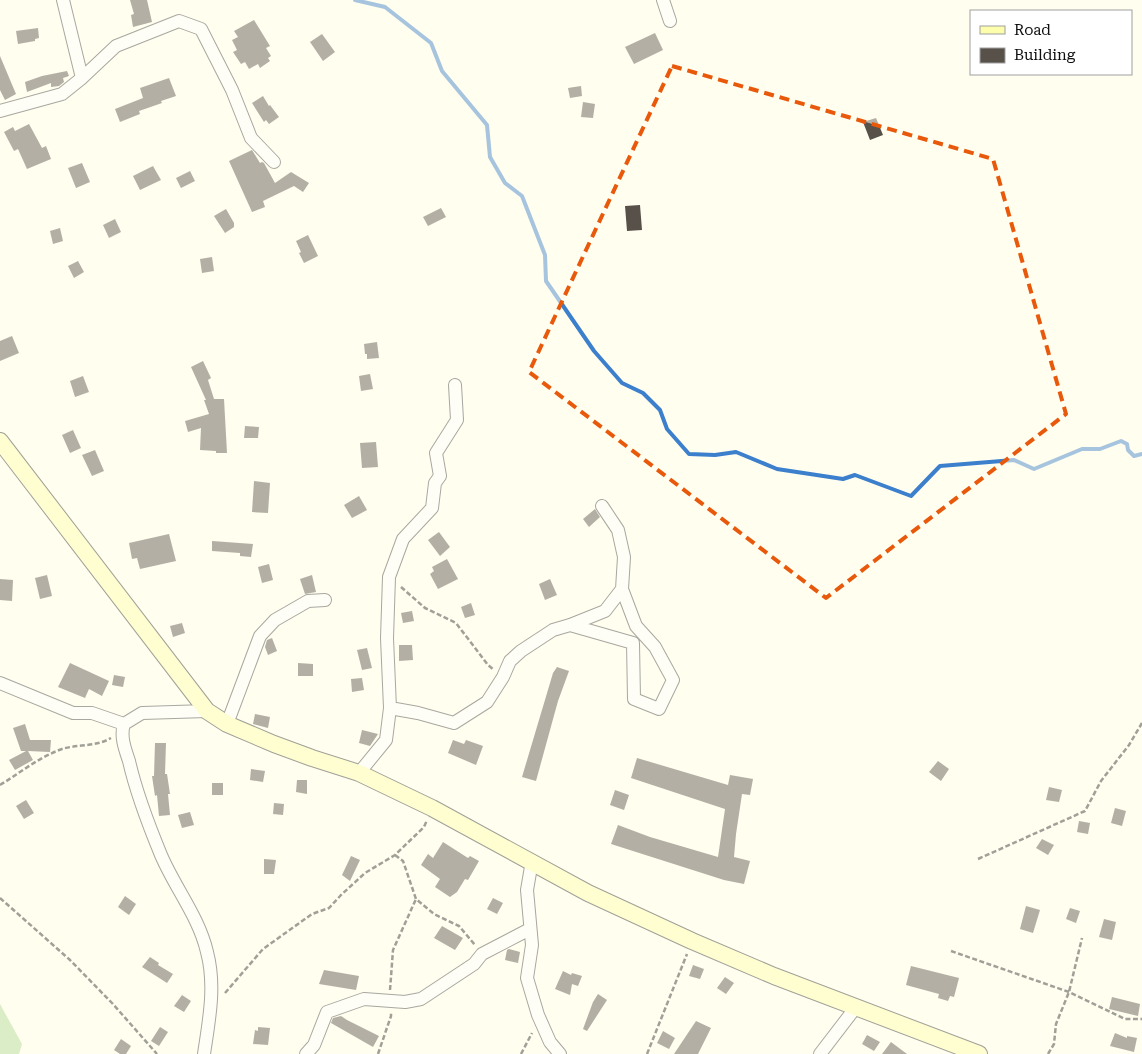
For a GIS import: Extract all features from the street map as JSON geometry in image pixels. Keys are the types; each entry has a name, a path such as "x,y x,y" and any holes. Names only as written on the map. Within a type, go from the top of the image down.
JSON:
{"street":[{"path":"63,0 82,78"},
{"path":"663,0 670,21"},
{"path":"0,111 62,94 116,46 179,21 201,29 232,90 251,138 274,162"},
{"path":"359,773 386,740 390,708 387,638 389,577 403,539 432,508 435,483 440,476 436,453 457,420 455,385"},
{"path":"0,441 206,711 227,724 312,758 359,773 432,808 588,893 692,941 774,976 979,1054"},
{"path":"602,506 618,530 624,557 622,589 636,626 654,647 673,680 659,709 634,699 633,643"},
{"path":"390,708 418,713 454,723 487,702 504,677 510,661 521,651 553,630 605,610 622,589"},
{"path":"227,724 260,636 275,620 308,601 325,600"},
{"path":"570,625 654,647"},
{"path":"0,683 73,713 92,713 122,728"},
{"path":"122,728 142,713 206,711"},
{"path":"122,728 132,774 162,856 195,920 207,949 212,991 204,1054"},
{"path":"532,861 527,890 532,945 527,978 538,1015 550,1042 560,1054"},
{"path":"306,1054 314,1045 327,1012 364,999 406,1002 421,999 474,964 482,954 530,929"},
{"path":"820,1054 856,1007"}],"path":[{"path":"389,577 425,608 456,624 488,665 504,677"},
{"path":"978,859 1084,811 1101,782 1129,745 1142,723"},
{"path":"0,785 24,768 62,749 103,743 122,728"},
{"path":"211,1006 263,949 312,914 329,908 341,894 366,873 395,855 424,827 432,808"},
{"path":"395,855 403,861 416,899 434,914 459,926 482,954"},
{"path":"0,898 70,960 112,1003 157,1054"},
{"path":"378,1054 391,1016 393,950 416,899"},
{"path":"1048,1054 1054,1044 1056,1024 1069,992 1082,938"},
{"path":"647,1054 692,941"},
{"path":"951,951 1069,992 1125,1019 1142,1019"},
{"path":"521,1054 538,1015"}],"highlighted area":[{"path":"672,66 993,159 1066,414 826,598 529,372"}],"green space":[{"path":"0,1004 22,1044 19,1054 0,1054"}],"building":[{"path":"130,0 147,0 152,22 133,27 131,15 134,14"},
{"path":"254,20 270,46 266,48 271,56 268,58 270,61 260,68 258,64 249,69 245,62 241,64 233,52 237,50 232,40 238,37 234,31"},
{"path":"38,28 39,38 35,39 35,41 18,44 16,31"},
{"path":"655,33 663,50 634,64 625,47"},
{"path":"322,34 335,52 323,61 310,42"},
{"path":"0,56 16,94 5,100 0,90"},
{"path":"67,71 69,76 63,78 64,82 59,86 51,87 51,83 27,92 25,82"},
{"path":"169,78 176,96 139,111 140,114 120,122 115,109 143,98 140,88"},
{"path":"581,86 582,96 570,98 568,88"},
{"path":"263,96 279,117 269,124 266,120 264,122 252,103"},
{"path":"583,102 595,104 593,118 581,117"},
{"path":"876,118 883,135 870,140 863,122"},
{"path":"29,124 42,148 46,146 51,159 27,169 18,149 14,151 4,132 13,127 15,131"},
{"path":"252,150 260,163 264,163 275,183 291,172 309,183 303,192 294,186 263,201 265,207 252,212 229,161"},
{"path":"82,163 90,182 76,188 68,168"},
{"path":"153,166 161,180 140,190 133,176"},
{"path":"190,171 195,181 181,188 176,178"},
{"path":"640,205 642,230 627,231 625,206"},
{"path":"441,208 446,217 428,226 423,217"},
{"path":"226,209 234,223 234,227 225,233 214,216"},
{"path":"115,219 121,232 109,238 103,225"},
{"path":"60,228 63,241 53,244 50,231"},
{"path":"308,235 318,256 304,263 296,241"},
{"path":"212,257 214,271 202,273 200,259"},
{"path":"78,261 84,272 74,278 68,266"},
{"path":"12,336 19,353 0,361 0,341"},
{"path":"377,342 379,358 367,359 364,344"},
{"path":"203,361 211,378 208,380 214,399 224,399 227,453 200,450 201,428 188,432 185,421 209,414 204,400 206,400 191,367"},
{"path":"370,374 373,389 361,391 359,376"},
{"path":"83,376 89,392 75,397 70,381"},
{"path":"245,426 259,427 258,438 244,438"},
{"path":"73,430 81,448 70,453 62,435"},
{"path":"376,442 378,467 362,468 360,443"},
{"path":"95,450 104,471 92,476 82,455"},
{"path":"254,481 270,483 268,513 252,512"},
{"path":"359,496 367,510 352,518 344,505"},
{"path":"595,509 600,517 589,527 583,519"},
{"path":"439,532 450,547 440,556 428,540"},
{"path":"169,534 176,561 140,569 137,558 132,559 129,543"},
{"path":"212,541 253,544 251,557 240,556 240,553 212,551"},
{"path":"447,559 458,579 438,589 430,574 434,571 432,567"},
{"path":"269,564 273,580 262,583 258,567"},
{"path":"47,575 52,596 40,599 35,578"},
{"path":"312,575 316,592 305,594 300,579"},
{"path":"0,579 13,580 12,601 0,600"},
{"path":"550,579 557,595 545,600 539,584"},
{"path":"471,603 475,615 465,618 461,607"},
{"path":"412,611 414,621 403,623 401,613"},
{"path":"182,623 185,633 173,637 170,626"},
{"path":"272,638 277,651 268,655 265,647 267,640"},
{"path":"399,645 412,645 413,660 399,661"},
{"path":"367,648 372,668 362,670 357,650"},
{"path":"70,663 109,681 102,696 89,689 85,698 58,687"},
{"path":"298,663 313,664 313,676 298,676"},
{"path":"557,667 569,671 558,701 536,781 522,777 553,673"},
{"path":"114,675 125,677 123,687 112,685"},
{"path":"362,678 364,690 352,692 351,679"},
{"path":"255,714 270,717 268,728 253,724"},
{"path":"25,724 30,740 51,740 50,752 28,751 33,760 15,770 9,760 26,751 21,751 13,728"},
{"path":"362,730 378,734 370,746 359,743"},
{"path":"453,740 464,744 466,740 483,746 476,765 448,753"},
{"path":"155,743 166,743 165,774 167,774 170,794 168,794 170,815 159,816 157,795 155,796 152,776 154,776"},
{"path":"637,758 728,785 730,775 753,779 750,795 742,794 734,857 750,861 744,884 724,880 611,844 618,825 650,837 718,857 725,809 631,778"},
{"path":"938,761 949,769 941,781 929,772"},
{"path":"251,769 265,771 263,782 250,780"},
{"path":"297,780 307,780 307,794 296,792"},
{"path":"212,783 223,783 223,795 212,795"},
{"path":"1049,787 1062,790 1059,802 1046,800"},
{"path":"615,790 629,795 624,810 610,805"},
{"path":"26,800 34,813 24,819 16,806"},
{"path":"274,803 284,804 283,815 273,814"},
{"path":"1115,808 1126,811 1122,826 1111,823"},
{"path":"190,812 194,825 182,828 178,815"},
{"path":"1079,821 1090,823 1088,834 1077,832"},
{"path":"1042,839 1054,845 1048,855 1036,848"},
{"path":"443,842 468,858 470,856 479,861 468,880 465,879 457,892 450,897 435,887 440,879 421,865 428,854 433,858"},
{"path":"351,856 360,860 350,881 342,875"},
{"path":"264,859 276,860 274,874 264,874"},
{"path":"125,896 136,904 129,915 118,907"},
{"path":"493,898 503,903 497,914 487,909"},
{"path":"1026,906 1040,910 1033,933 1020,929"},
{"path":"1070,908 1080,911 1076,923 1066,919"},
{"path":"1104,919 1116,922 1112,940 1099,937"},
{"path":"442,926 463,938 455,950 434,938"},
{"path":"507,950 520,952 518,963 505,960"},
{"path":"150,957 159,963 158,965 173,974 167,983 142,967"},
{"path":"693,965 704,969 700,979 689,976"},
{"path":"911,966 959,978 954,997 950,996 948,1001 938,998 939,994 906,985"},
{"path":"324,970 359,976 356,990 319,984"},
{"path":"563,971 571,975 572,973 582,976 578,986 572,984 570,995 555,989"},
{"path":"725,977 734,983 726,994 717,988"},
{"path":"598,994 607,1000 587,1031 583,1029"},
{"path":"182,995 191,1001 184,1012 174,1006"},
{"path":"1112,997 1140,1004 1138,1016 1109,1009"},
{"path":"341,1016 379,1036 373,1047 331,1023 333,1018"},
{"path":"696,1021 711,1028 698,1054 674,1054"},
{"path":"160,1027 168,1032 159,1046 151,1041"},
{"path":"258,1027 270,1028 268,1045 253,1044 255,1030 258,1031"},
{"path":"663,1031 675,1038 669,1049 657,1043"},
{"path":"1115,1033 1127,1038 1127,1036 1137,1038 1134,1052 1110,1046"},
{"path":"867,1035 880,1042 874,1051 862,1044"},
{"path":"121,1039 131,1046 126,1054 120,1054 114,1050"},
{"path":"891,1042 907,1054 882,1054"}],"waterway":[{"path":"355,0 385,7 431,43 442,71 487,125 490,157 505,183 522,196 545,255 546,281 594,351 622,383 643,393 660,410 667,429 689,454 715,455 736,452 777,469 843,479 855,475 911,496 940,466 1014,460 1034,469 1082,449 1100,449 1121,441 1127,444 1128,450 1134,456 1142,454"}]}
